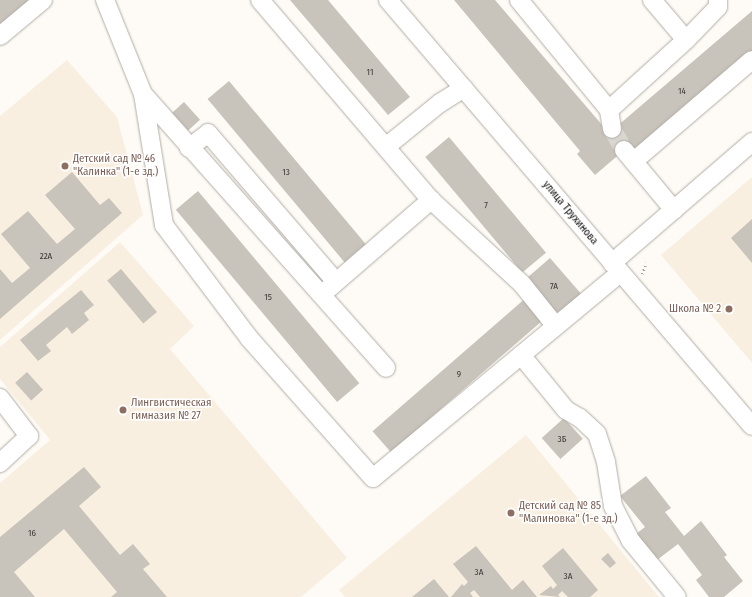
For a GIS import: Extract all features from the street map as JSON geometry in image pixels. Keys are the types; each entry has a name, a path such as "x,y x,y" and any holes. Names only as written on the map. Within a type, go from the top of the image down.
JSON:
{"street":[{"path":"0,36 43,0"},
{"path":"104,0 143,94 164,225 249,338 373,478 555,325 616,268 674,210 752,142"},
{"path":"260,0 387,146 431,200 522,284 555,325"},
{"name":"улица Трухинова","path":"388,0 752,426"},
{"path":"519,0 609,110 612,129"},
{"path":"652,0 686,40"},
{"path":"609,110 686,40 718,7 718,0"},
{"path":"674,210 629,155 752,60"},
{"path":"387,146 440,103 464,88"},
{"path":"143,94 189,148 386,368"},
{"path":"189,148 208,133 336,282"},
{"path":"322,295 431,200"},
{"path":"521,355 566,410 580,418 597,434 606,462 613,506 631,541 677,597"},
{"path":"0,398 29,436 0,463"}],"path":[{"path":"640,278 646,263"}],"shaded area":[{"name":"Детский сад № 46 \"Калинка\" (1-е зд.)","path":"67,60 117,117 143,215 0,340 0,116"},
{"name":"Школа № 2","path":"752,177 752,363 661,255"},
{"name":"Лингвистическая гимназия № 27","path":"120,242 194,326 170,349 347,558 301,597 0,597 0,483 50,440 0,379 0,347"},
{"name":"Детский сад № 85 \"Малиновка\" (1-е зд.)","path":"526,435 659,597 345,597 339,590"}],"building":[{"path":"0,0 30,0 0,26"},
{"path":"290,0 328,0 410,97 388,115"},
{"path":"454,0 495,0 609,133 752,11 752,53 634,153 629,146 595,175 577,154 580,151"},
{"path":"229,81 366,244 344,262 208,99"},
{"path":"184,102 200,120 188,131 172,113"},
{"path":"449,137 546,253 522,273 425,157"},
{"path":"72,172 100,205 109,198 122,213 0,319 0,269 12,283 30,268 1,234 28,211 57,244 75,229 45,195"},
{"path":"198,191 359,383 337,402 176,210"},
{"path":"752,219 752,263 731,238"},
{"path":"550,258 582,295 559,315 527,278"},
{"path":"121,269 157,312 143,323 107,281"},
{"path":"81,290 94,305 84,313 89,320 72,334 67,327 46,345 51,351 38,361 20,340"},
{"path":"528,296 546,317 391,452 373,431"},
{"path":"27,372 43,390 31,401 15,383"},
{"path":"564,418 583,439 560,459 542,438"},
{"path":"84,467 101,487 79,506 120,555 133,544 150,564 143,569 167,597 111,597 117,592 64,529 14,572 35,597 0,597 0,537"},
{"path":"646,476 671,508 665,512 684,536 701,521 727,555 724,557 743,581 724,597 709,597 696,580 702,575 678,544 657,560 636,534 645,527 620,496"},
{"path":"476,546 512,590 523,580 537,597 480,597 474,590 470,593 473,597 451,597 462,584 464,586 468,582 453,564"},
{"path":"563,548 598,590 590,597 568,597 562,591 558,595 560,597 539,595 551,586 553,589 557,585 542,566"},
{"path":"608,553 616,563 610,568 601,559"},
{"path":"434,579 449,597 412,597"}],"tunnel":[{"path":"612,129 624,150"}],"place":[{"name":"Детский сад № 46 \"Калинка\" (1-е зд.)","path":"65,166"},
{"name":"Школа № 2","path":"729,309"},
{"name":"Лингвистическая гимназия № 27","path":"123,410"},
{"name":"Детский сад № 85 \"Малиновка\" (1-е зд.)","path":"511,513"}]}
